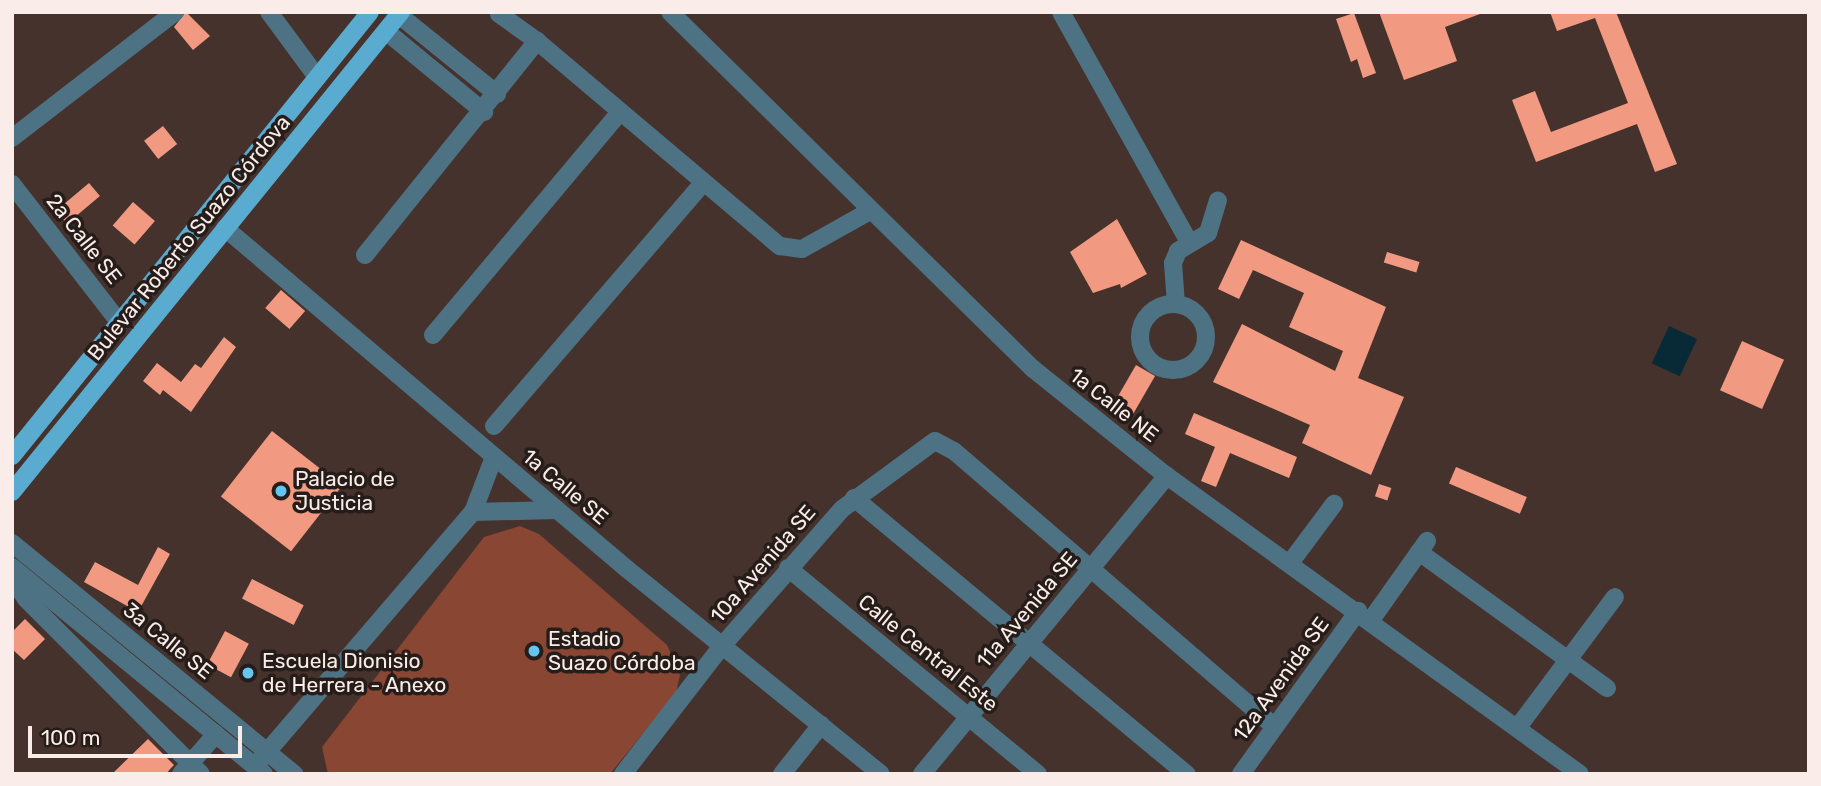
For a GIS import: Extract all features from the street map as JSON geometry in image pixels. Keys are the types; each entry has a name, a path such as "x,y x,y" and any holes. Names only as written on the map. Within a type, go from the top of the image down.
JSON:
{"main road":[{"name":"Bulevar Roberto Suazo Córdova","path":"12,456 370,12"},
{"name":"Bulevar Roberto Suazo Córdova","path":"12,492 400,14"}],"street":[{"path":"12,138 175,12"},
{"path":"269,12 317,77"},
{"name":"1a Calle NE","path":"670,12 1032,368 1167,476 1364,615 1580,774"},
{"path":"1061,12 1189,242"},
{"path":"400,14 497,94"},
{"path":"499,14 537,41 702,184 780,246 802,249 870,211"},
{"path":"387,32 484,112"},
{"path":"365,255 484,112 537,41"},
{"path":"433,335 620,111"},
{"name":"2a Calle SE","path":"12,184 119,322"},
{"path":"494,426 702,184"},
{"path":"1176,304 1173,263 1189,242 1208,233 1218,200"},
{"name":"1a Calle SE","path":"225,228 557,510 821,725 872,771"},
{"name":"10a Avenida SE","path":"622,774 722,646 788,568 854,498 935,442 954,451 1089,571"},
{"path":"259,770 267,751 473,512 494,457"},
{"name":"11a Avenida SE","path":"922,774 1167,476"},
{"path":"854,498 1187,774"},
{"path":"1290,563 1334,504"},
{"path":"473,512 557,510"},
{"name":"3a Calle SE","path":"12,543 294,774"},
{"name":"12a Avenida SE","path":"1241,774 1274,726 1423,547 1568,660"},
{"name":"3a Calle SE","path":"12,567 259,770"},
{"name":"Calle Central Este","path":"788,568 1038,774"},
{"path":"1089,571 1274,726"},
{"path":"12,578 26,599 191,770 216,734"},
{"path":"1518,727 1615,597"},
{"path":"1568,660 1607,688"},
{"path":"782,774 821,725"}],"shaded area":[{"name":"Estadio Suazo Córdoba","path":"520,526 539,534 667,645 680,675 676,693 610,774 328,774 322,747 484,537"}],"water":[{"path":"1669,326 1697,339 1680,376 1652,363"}],"building":[{"path":"186,12 210,36 193,50 174,27"},
{"path":"1379,12 1480,14 1445,27 1457,61 1404,80"},
{"path":"1550,12 1616,12 1677,164 1655,172 1637,124 1536,162 1512,100 1535,91 1551,132 1628,103 1595,18 1557,31"},
{"path":"1354,13 1376,73 1363,78 1357,59 1351,62 1336,19"},
{"path":"163,126 177,144 158,159 144,141"},
{"path":"89,183 100,196 67,224 56,211"},
{"path":"133,202 155,221 135,244 113,225"},
{"path":"1117,219 1147,274 1121,288 1120,284 1093,293 1070,252"},
{"path":"1241,240 1386,307 1358,378 1404,397 1371,475 1302,443 1310,425 1213,382 1242,324 1335,371 1343,351 1289,327 1304,293 1253,270 1239,299 1218,289"},
{"path":"1387,252 1420,262 1416,272 1384,263"},
{"path":"281,290 305,311 289,329 265,308"},
{"path":"224,337 236,347 191,412 163,390 160,395 143,381 157,363 181,382 195,364 201,368"},
{"path":"1742,341 1784,360 1762,409 1720,390"},
{"path":"1136,365 1155,376 1133,415 1114,404"},
{"path":"1194,413 1297,457 1289,478 1230,453 1216,487 1201,481 1215,447 1185,434"},
{"name":"Palacio de Justicia","path":"272,431 342,486 291,551 221,496"},
{"path":"1456,467 1527,497 1520,514 1449,484"},
{"path":"1379,484 1391,488 1387,500 1375,496"},
{"path":"158,547 170,554 138,612 84,582 95,562 138,585"},
{"path":"252,579 304,605 294,625 242,599"},
{"path":"25,619 45,639 24,660 12,649 12,632"},
{"path":"225,631 249,644 231,677 207,665"},
{"path":"148,739 174,765 166,774 112,774"}],"place":[{"name":"Palacio de Justicia","path":"281,491"},
{"name":"Estadio Suazo Córdoba","path":"534,651"},
{"name":"Escuela Dionisio de Herrera - Anexo","path":"248,673"}]}
